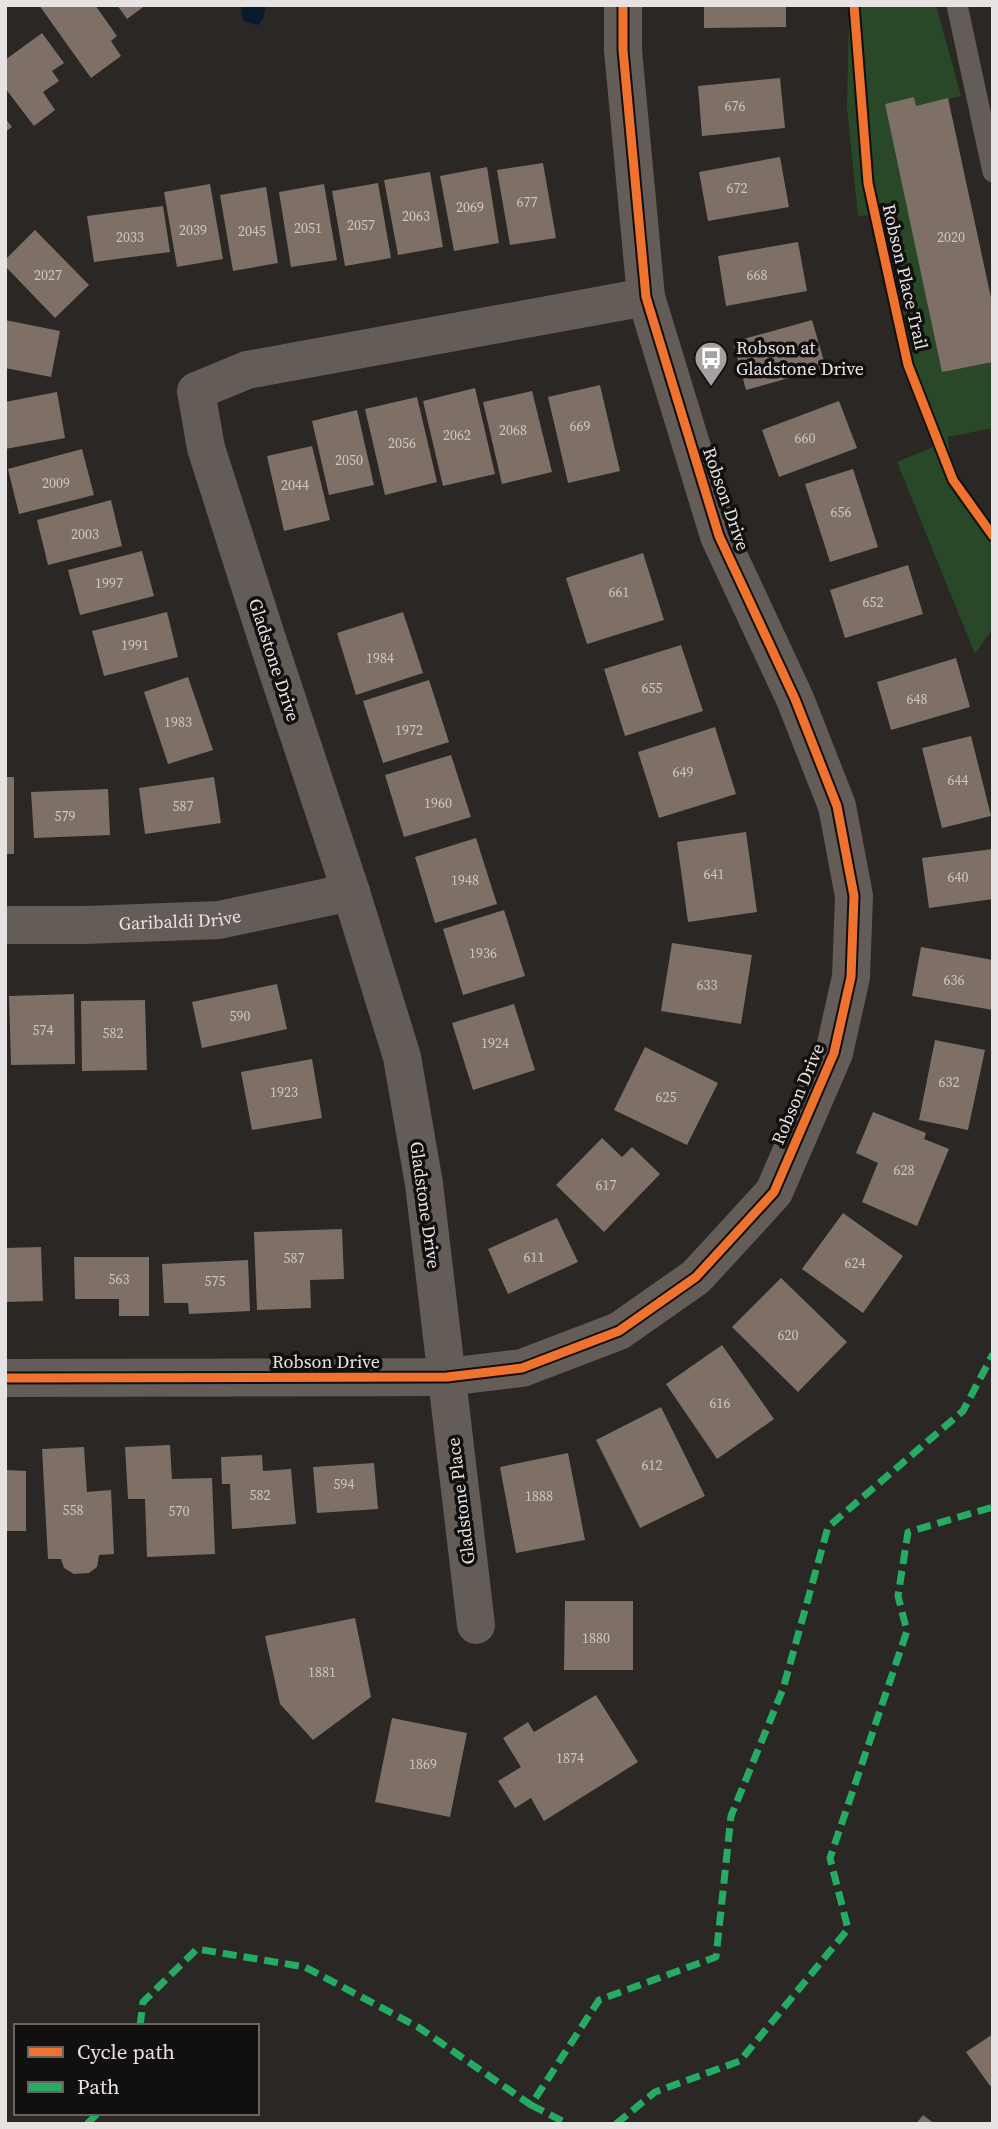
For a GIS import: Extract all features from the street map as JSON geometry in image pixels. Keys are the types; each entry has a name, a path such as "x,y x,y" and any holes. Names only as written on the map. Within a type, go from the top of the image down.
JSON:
{"street":[{"name":"Robson Drive","path":"5,1378 447,1377 522,1368 619,1331 696,1277 774,1192 834,1053 851,977 854,896 837,806 796,699 719,536 646,297 623,51 623,5"},
{"name":"Gladstone Drive","path":"447,1377 424,1184 402,1057 206,448 195,391 247,370 646,297"},
{"name":"Garibaldi Drive","path":"5,925 219,920 351,892"},
{"name":"Gladstone Place","path":"447,1377 476,1625"}],"lane":[{"path":"957,5 993,172"}],"green space":[{"path":"849,5 936,5 961,96 916,106 914,97 885,104 945,371 993,362 993,428 948,437 953,480 993,532 993,628 975,654 897,462 933,447 903,370 870,215 858,216 847,108"}],"water":[{"path":"242,5 266,5 263,19 258,25 245,22 241,15"}],"building":[{"path":"39,5 95,5 117,36 111,41 121,56 91,78"},
{"path":"117,5 146,5 127,19"},
{"path":"704,5 786,5 786,27 704,28"},
{"path":"42,33 64,63 52,71 59,81 43,92 55,110 34,126 5,88 5,60"},
{"path":"780,78 785,128 702,136 698,86"},
{"path":"914,97 916,106 948,98 993,307 993,362 942,372 885,104"},
{"path":"5,118 12,127 5,132"},
{"path":"780,157 789,207 708,221 699,172"},
{"path":"543,163 556,238 510,245 497,170"},
{"path":"487,167 499,243 454,251 440,176"},
{"path":"430,172 443,247 398,255 384,180"},
{"path":"378,183 391,258 345,266 332,191"},
{"path":"210,184 223,259 177,267 164,192"},
{"path":"324,184 337,260 291,267 279,192"},
{"path":"266,187 278,263 233,271 220,195"},
{"path":"163,206 170,252 94,262 87,216"},
{"path":"35,230 89,285 55,318 5,266 5,260"},
{"path":"798,242 807,291 726,306 718,256"},
{"path":"5,320 60,331 51,377 5,368"},
{"path":"812,320 826,368 746,390 733,342"},
{"path":"600,385 620,471 568,483 548,397"},
{"path":"475,388 495,474 443,486 423,401"},
{"path":"532,391 552,472 502,484 483,402"},
{"path":"57,392 65,438 5,449 5,402"},
{"path":"417,397 437,482 385,495 365,409"},
{"path":"839,401 857,448 779,477 762,430"},
{"path":"357,410 374,485 329,495 312,421"},
{"path":"312,446 330,520 284,531 267,456"},
{"path":"82,449 94,495 19,514 8,469"},
{"path":"853,469 878,547 830,562 805,484"},
{"path":"111,500 122,546 48,565 37,520"},
{"path":"142,551 154,596 80,615 68,570"},
{"path":"643,553 664,620 587,644 566,578"},
{"path":"908,565 923,614 845,638 830,590"},
{"path":"167,612 178,657 104,676 92,631"},
{"path":"403,612 423,673 356,695 337,633"},
{"path":"681,645 703,711 625,736 604,669"},
{"path":"956,658 970,707 891,730 877,682"},
{"path":"188,677 213,750 168,764 144,692"},
{"path":"429,680 449,742 383,763 363,701"},
{"path":"715,727 736,794 659,818 638,752"},
{"path":"971,736 991,816 942,828 922,748"},
{"path":"451,755 471,817 404,837 385,775"},
{"path":"5,777 14,777 14,854 5,854"},
{"path":"214,777 221,823 145,834 139,788"},
{"path":"108,789 110,835 34,838 31,792"},
{"path":"746,832 757,912 688,922 677,842"},
{"path":"476,838 497,904 435,923 415,857"},
{"path":"993,849 993,899 929,908 922,858"},
{"path":"504,910 525,976 463,995 443,929"},
{"path":"672,943 752,955 741,1024 661,1011"},
{"path":"921,947 993,960 993,1010 912,996"},
{"path":"277,984 287,1029 202,1048 192,1002"},
{"path":"74,994 75,1064 11,1065 9,996"},
{"path":"145,1000 147,1070 82,1071 81,1001"},
{"path":"514,1004 535,1070 473,1090 452,1023"},
{"path":"935,1040 985,1050 968,1130 919,1120"},
{"path":"645,1047 718,1083 687,1145 614,1110"},
{"path":"312,1059 322,1118 252,1130 241,1072"},
{"path":"873,1112 926,1133 924,1139 949,1149 917,1226 862,1202 878,1163 856,1153"},
{"path":"602,1138 622,1157 632,1147 660,1174 604,1232 556,1185"},
{"path":"843,1213 903,1256 863,1313 802,1269"},
{"path":"557,1218 578,1262 508,1294 488,1249"},
{"path":"342,1229 344,1279 310,1280 311,1308 257,1310 254,1232"},
{"path":"41,1247 43,1301 5,1302 5,1248"},
{"path":"74,1257 149,1257 149,1316 119,1316 119,1299 75,1299"},
{"path":"248,1260 250,1311 189,1314 188,1303 164,1303 162,1264"},
{"path":"781,1278 847,1342 798,1392 732,1327"},
{"path":"722,1345 774,1419 717,1459 666,1384"},
{"path":"661,1407 705,1496 640,1528 596,1440"},
{"path":"170,1445 172,1479 212,1478 215,1554 147,1557 145,1499 128,1499 125,1447"},
{"path":"84,1447 87,1492 111,1490 114,1554 99,1555 97,1567 89,1573 74,1574 64,1568 61,1559 48,1559 42,1449"},
{"path":"568,1453 585,1540 516,1553 500,1467"},
{"path":"262,1455 263,1471 291,1469 296,1524 232,1529 230,1484 222,1484 221,1457"},
{"path":"374,1463 378,1509 317,1513 313,1467"},
{"path":"5,1470 26,1471 26,1531 5,1531"},
{"path":"565,1601 633,1601 633,1670 564,1670"},
{"path":"355,1618 371,1697 313,1740 280,1704 265,1636"},
{"path":"596,1695 638,1762 544,1821 531,1798 515,1808 498,1781 521,1767 503,1738 528,1722 534,1732"},
{"path":"392,1718 467,1733 450,1817 375,1802"},
{"path":"993,2034 993,2084 990,2086 966,2052"},
{"path":"923,2115 935,2124 916,2124"}],"marked path":[{"path":"140,2024 143,2002 197,1949 305,1967 418,2027 531,2105 599,2000 716,1957 731,1816 783,1689 828,1527 963,1411 993,1354"},
{"path":"616,2124 655,2092 740,2061 848,1929 830,1858 907,1631 898,1596 908,1532 993,1507"},
{"path":"531,2105 568,2124"},
{"path":"87,2124 96,2115"}],"cycle path":[{"path":"5,1378 447,1377 522,1368 619,1331 696,1277 774,1192 834,1053 851,977 854,896 837,806 795,699 719,536 646,297 623,50 623,5"},
{"name":"Robson Place Trail","path":"854,5 868,183 908,365 953,480 993,536"}],"place":[{"name":"Robson at Gladstone Drive","path":"711,388"}]}
